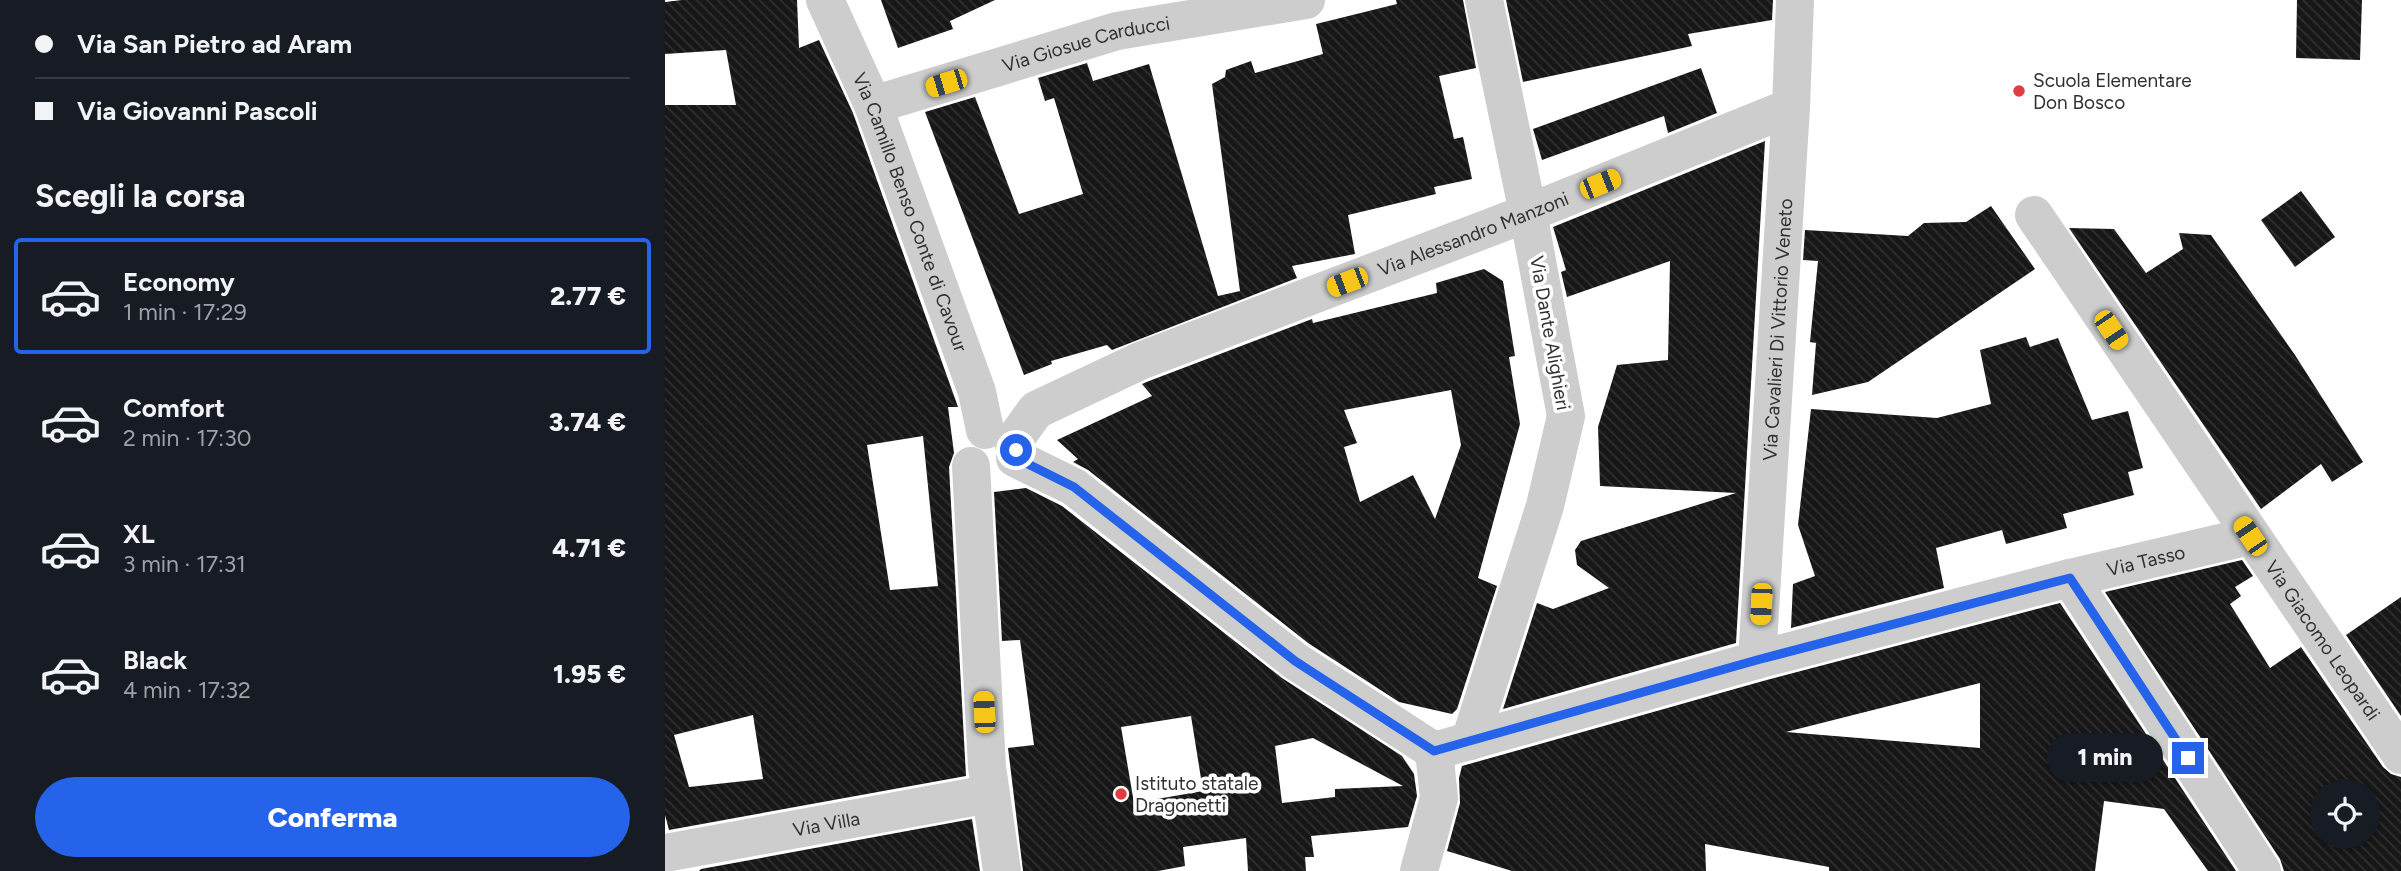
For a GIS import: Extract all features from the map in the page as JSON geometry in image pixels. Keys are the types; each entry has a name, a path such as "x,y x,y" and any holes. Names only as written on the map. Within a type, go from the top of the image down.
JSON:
{"street":[{"name":"Via Camillo Benso Conte di Cavour","path":"825,0 873,105 977,392 1005,443"},
{"name":"Via Giosue Carducci","path":"873,105 1117,32 1306,0"},
{"name":"Via Dante Alighieri","path":"1452,746 1545,506 1566,416 1528,213 1483,0"},
{"name":"Via Cavalieri Di Vittorio Veneto","path":"1757,660 1791,107 1795,0"},
{"name":"Via Alessandro Manzoni","path":"989,794 969,444 978,432 1005,443 1036,410 1078,388 1528,213 1791,107"},
{"name":"Via Giacomo Leopardi","path":"2034,215 2401,755"},
{"path":"1005,443 1074,487 1295,661 1452,746 1419,871"},
{"name":"Via Tasso","path":"1452,746 1757,660 2070,578 2250,536"},
{"path":"2070,578 2262,871"},
{"path":"989,794 1002,871"},
{"name":"Via Villa","path":"665,853 989,794"}],"building":[{"path":"797,0 799,48 819,40 853,113 958,407 948,407 954,453 949,467 966,776 669,830 665,815 665,105 736,105 726,50 665,54 665,2","holes":["923,436 938,586 890,590 867,445","753,715 763,779 689,787 674,735"]},
{"path":"881,0 995,0 950,21 953,29 898,48"},
{"path":"1396,0 1463,0 1476,68 1439,76 1454,139 1463,137 1472,179 1434,187 1436,194 1348,215 1355,254 1292,266 1297,278 1112,350 1107,345 1051,361 1052,364 1024,375 925,112 975,97 1019,214 1083,194 1054,98 1045,101 1038,78 1087,63 1093,81 1149,64 1218,296 1240,291 1212,84 1225,77 1226,70 1251,61 1255,73 1323,54 1316,24 1397,4"},
{"path":"1506,0 1773,0 1772,20 1688,34 1692,46 1523,82"},
{"path":"2297,0 2362,0 2360,60 2296,58"},
{"path":"1701,68 1717,113 1668,133 1664,116 1542,160 1533,129"},
{"path":"1765,141 1736,643 1503,709 1537,603 1553,609 1609,588 1577,565 1575,550 1581,541 1736,493 1600,486 1598,427 1617,365 1668,360 1670,261 1567,297 1561,272 1566,270 1553,227"},
{"path":"2301,191 2335,237 2295,267 2261,220"},
{"path":"1991,206 2035,269 1868,382 1812,395 1816,343 1810,342 1818,261 1803,260 1805,230 1908,236 1924,223 1966,222"},
{"path":"2069,228 2114,229 2146,273 2183,249 2179,233 2211,235 2295,355 2363,462 2332,482 2321,464 2261,509"},
{"path":"1484,269 1503,281 1515,356 1509,357 1520,424 1478,578 1497,586 1457,709 1452,714 1399,702 1308,643 1088,470 1073,462 1078,459 1057,440 1152,396 1142,384 1149,381 1312,319 1313,323 1437,293 1436,283","holes":["1451,390 1461,445 1435,519 1413,475 1360,502 1344,447 1357,443 1344,410"]},
{"path":"2026,337 2030,347 2058,338 2092,420 2128,411 2143,468 2128,472 2134,495 2063,514 2067,528 2006,544 2002,530 1936,548 1944,588 1791,628 1793,584 1815,576 1798,525 1811,409 1937,418 1991,404 1980,350"},
{"path":"1026,488 1062,506 1282,678 1402,756 1414,774 1417,796 1408,827 1311,836 1314,857 1305,857 1306,871 1248,871 1246,838 1183,847 1185,866 1158,871 1023,871 1008,748 1034,745 1020,640 1002,641 994,492","holes":["1191,716 1203,791 1134,803 1121,727","1313,738 1403,786 1335,789 1335,797 1282,803 1275,746"]},
{"path":"2242,560 2253,576 2235,587 2241,596 2230,604 2270,668 2301,647 2383,767 2391,774 2401,777 2401,871 2284,871 2280,859 2105,592"},
{"path":"2401,597 2401,716 2346,635"},
{"path":"2060,603 2236,871 2208,871 2164,809 2104,801 2095,871 1829,871 1829,867 1705,844 1706,871 1512,871 1447,851 1460,803 1459,778 1462,766 1763,681","holes":["1980,683 1980,748 1786,732"]},
{"path":"972,819 980,871 699,871 701,869"}],"place":[{"name":"Scuola Elementare Don Bosco","path":"2019,91"},
{"name":"Istituto statale Dragonetti","path":"1121,794"}],"route":[{"path":"1016,450 1016,458 1074,487 1295,661 1434,751 1757,660 2070,578 2188,758"}]}
